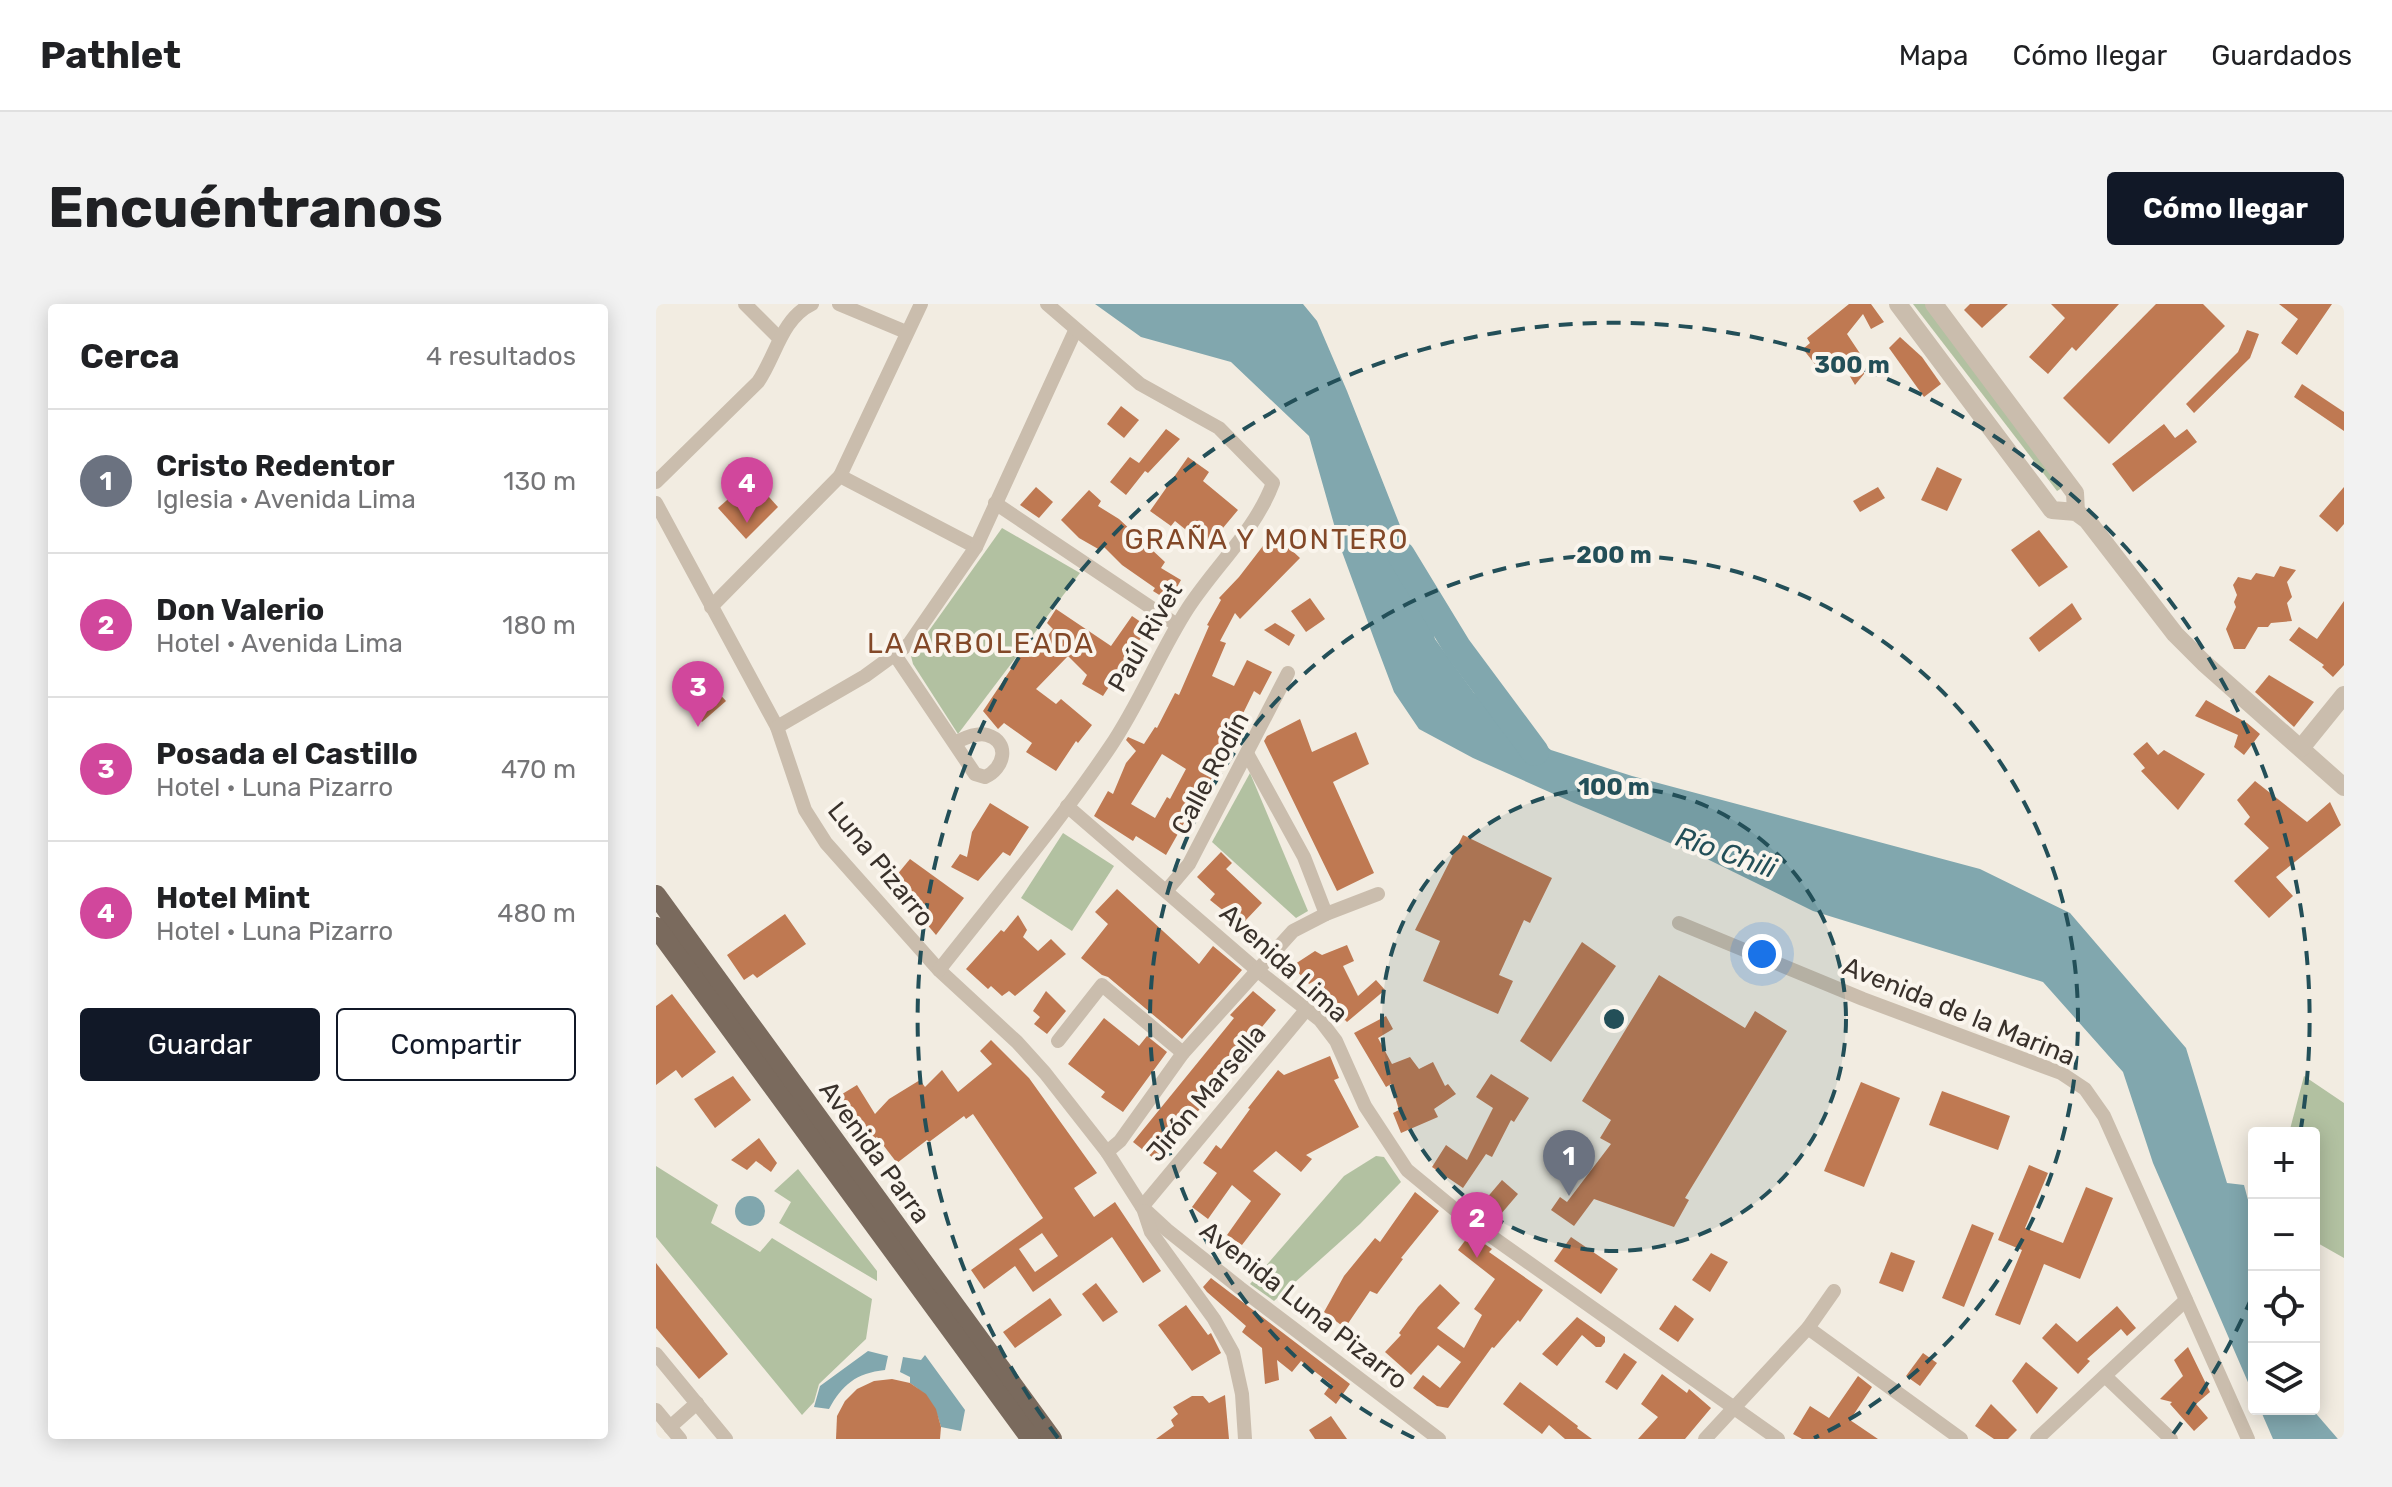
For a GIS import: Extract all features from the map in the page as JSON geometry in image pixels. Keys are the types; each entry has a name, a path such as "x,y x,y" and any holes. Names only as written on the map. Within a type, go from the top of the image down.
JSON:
{"main road":[{"name":"Avenida Parra","path":"656,895 1052,1439"},
{"name":"Avenida Parra","path":"656,927 1031,1439"}],"street":[{"path":"745,304 779,338"},
{"path":"656,482 758,382 767,370 779,338 794,318 812,304"},
{"path":"839,304 906,332"},
{"path":"711,607 840,476 921,304"},
{"name":"Paúl Rivet","path":"939,970 1113,743 1177,625 1205,582 1261,512 1273,483 1219,428 1140,384 1047,304"},
{"path":"1898,304 2052,510 2076,512 2087,520 2175,634 2344,787"},
{"path":"1934,304 2075,493 2076,512"},
{"path":"777,727 865,676 909,644 976,547 1075,331"},
{"path":"840,476 976,547"},
{"name":"Luna Pizarro","path":"656,503 777,727 805,810 826,843 939,970 1017,1042 1045,1073 1107,1152 1142,1207"},
{"path":"995,503 1177,625"},
{"path":"895,655 956,742"},
{"name":"Calle Rodín","path":"1167,890 1189,864 1288,673"},
{"path":"2301,748 2344,695"},
{"path":"1248,755 1304,857 1326,914"},
{"name":"Avenida Lima","path":"1067,806 1258,971 1320,1020 1336,1041 1365,1106 1407,1170 1464,1217 1778,1439"},
{"path":"1107,1152 1120,1141 1183,1053 1293,931 1326,914 1378,894"},
{"name":"Avenida de la Marina","path":"1679,923 1863,999 2061,1073 2085,1089 2104,1116 2248,1439"},
{"path":"1058,1041 1102,985 1183,1053"},
{"name":"Jirón Marsella","path":"1142,1207 1306,1010"},
{"path":"1142,1207 1151,1232 1214,1319 1233,1353 1242,1394 1245,1439"},
{"name":"Avenida Luna Pizarro","path":"1142,1207 1240,1288 1439,1439"},
{"path":"1705,1439 1808,1328 1834,1291"},
{"path":"2037,1439 2186,1300"},
{"path":"1808,1328 1961,1439"},
{"path":"656,1354 726,1439"},
{"path":"2105,1376 2171,1439"},
{"path":"670,1427 697,1403"},
{"path":"656,1410 680,1439"}],"green space":[{"path":"1913,304 1927,304 2062,488 2057,491"},
{"path":"1002,528 1080,573 958,734 913,664 911,656"},
{"path":"1250,773 1308,911 1296,918 1212,842"},
{"path":"1063,833 1114,866 1072,931 1021,898"},
{"path":"2304,1076 2344,1103 2344,1258 2320,1244 2320,1127 2291,1127"},
{"path":"1376,1156 1384,1157 1401,1182 1360,1224 1274,1301 1250,1284 1344,1176"},
{"path":"656,1166 718,1205 711,1223 760,1252 772,1238 872,1299 866,1339 819,1384 814,1402 802,1415 656,1237"},
{"path":"798,1169 877,1271 877,1281 779,1223 791,1202 774,1191"}],"water":[{"path":"1095,304 1303,304 1317,321 1414,561 1435,639 1474,693 1551,750 1632,776 1980,869 2070,913 2186,1048 2227,1183 2244,1185 2248,1200 2248,1382 2153,1163 2123,1072 2043,982 1813,911 1701,856 1473,758 1419,729 1394,692 1377,647 1341,549 1309,436 1231,362 1141,337"},
{"path":"750,1196 761,1200 765,1211 761,1222 750,1226 739,1222 735,1211 739,1200"},
{"path":"868,1351 888,1356 885,1370 858,1377 839,1393 829,1409 814,1407 820,1386"},
{"path":"925,1355 965,1410 961,1431 941,1427 930,1402 910,1383 910,1377 900,1372 903,1357 921,1360"},
{"path":"2263,1415 2317,1415 2338,1439 2273,1439"}],"building":[{"path":"1849,304 1871,304 1884,322 1871,329 1863,314 1847,334 1861,355 1864,374 1855,385 1841,361 1831,369 1823,361 1818,368 1803,349 1810,343 1807,338"},
{"path":"1970,304 2008,304 1982,328 1964,310"},
{"path":"2051,304 2119,304 2076,351 2072,347 2048,374 2029,357 2065,318"},
{"path":"2156,304 2203,304 2225,326 2109,444 2063,398"},
{"path":"2279,304 2332,304 2297,355 2281,343 2298,319"},
{"path":"2247,330 2259,334 2250,358 2194,413 2186,404 2238,352"},
{"path":"1900,337 1922,357 1941,384 1924,397 1889,348"},
{"path":"2302,384 2344,412 2344,431 2294,397"},
{"path":"1121,406 1139,420 1124,438 1107,424"},
{"path":"2164,424 2175,438 2187,429 2197,442 2133,492 2112,464"},
{"path":"1166,429 1180,439 1148,473 1145,471 1126,495 1110,482 1130,457 1139,463"},
{"path":"1188,457 1209,472 1203,481 1238,510 1207,547 1175,521 1171,526 1150,511"},
{"path":"1937,467 1962,479 1947,511 1921,500"},
{"path":"752,478 778,507 746,539 718,508"},
{"path":"1036,487 1053,502 1039,518 1020,505"},
{"path":"1878,487 1885,498 1860,512 1853,501"},
{"path":"2344,487 2344,524 2337,532 2319,516"},
{"path":"1089,490 1101,501 1098,506 1119,519 1165,562 1161,568 1181,580 1169,601 1153,591 1155,588 1122,565 1102,545 1100,550 1079,538 1061,520"},
{"path":"2039,530 2068,567 2039,587 2011,550"},
{"path":"1273,533 1300,558 1240,619 1235,613 1220,641 1226,643 1212,676 1234,686 1247,660 1272,672 1260,695 1254,691 1228,744 1232,747 1166,855 1136,836 1133,841 1094,816 1108,791 1113,794 1126,763 1136,751 1126,740 1128,737 1144,744 1157,728 1175,693 1179,695 1207,625 1221,600 1219,598","holes":["1162,754 1186,769 1170,799 1167,797 1155,818 1131,804"]},
{"path":"2280,566 2296,570 2287,582 2292,597 2287,603 2292,621 2258,627 2245,649 2234,649 2226,629 2236,607 2234,602 2237,595 2233,585 2238,577 2251,580 2256,573 2274,577"},
{"path":"1310,598 1325,619 1306,632 1291,611"},
{"path":"2344,601 2344,665 2333,677 2322,667 2324,665 2289,640 2299,627 2317,639"},
{"path":"2072,603 2082,619 2039,652 2029,638"},
{"path":"1056,609 1111,646 1132,616 1148,627 1103,696 1082,684 1087,675 1068,656 1036,689 1056,704 1061,699 1092,725 1078,743 1076,741 1056,771 1026,752 1032,743 1004,723 998,729 983,711 1023,651 1031,657 1053,629 1047,623"},
{"path":"1275,623 1295,635 1289,646 1264,630"},
{"path":"2269,675 2314,702 2294,727 2255,692"},
{"path":"715,689 726,701 702,722 691,710"},
{"path":"2206,700 2260,734 2244,755 2234,747 2238,735 2195,716"},
{"path":"1300,719 1312,752 1356,732 1369,764 1333,782 1374,873 1337,891 1264,741 1267,736"},
{"path":"2147,742 2158,755 2164,750 2205,774 2178,810 2141,771 2145,768 2133,754"},
{"path":"2255,781 2307,822 2330,802 2341,825 2276,877 2293,896 2269,918 2234,881 2269,848 2244,824 2250,817 2237,800"},
{"path":"990,803 1029,827 1010,856 1003,852 978,881 951,867 960,854 967,857 972,832"},
{"path":"1463,835 1552,878 1530,923 1524,920 1499,975 1513,981 1498,1014 1423,981 1440,941 1415,930"},
{"path":"1221,852 1232,863 1226,869 1262,903 1245,921 1229,907 1225,912 1210,900 1215,894 1197,877"},
{"path":"910,859 964,898 936,935 891,882"},
{"path":"1117,889 1199,964 1213,946 1242,970 1182,1039 1081,958 1108,924 1095,912"},
{"path":"785,914 806,944 757,978 753,974 744,980 727,955"},
{"path":"1018,915 1027,930 1023,937 1038,951 1051,939 1066,954 1015,996 1009,991 1002,996 991,986 988,989 966,969"},
{"path":"1582,942 1616,966 1551,1062 1520,1041"},
{"path":"1347,945 1354,961 1343,966 1358,996 1376,980 1385,990 1347,1022 1341,1021 1331,996 1328,997 1319,978 1309,984 1292,966 1315,951 1322,955"},
{"path":"1659,975 1745,1028 1755,1011 1787,1031 1685,1198 1689,1200 1674,1227 1594,1199 1574,1226 1551,1210 1560,1197 1567,1202 1611,1144 1600,1138 1611,1120 1582,1101"},
{"path":"1046,991 1066,1011 1047,1034 1034,1024 1040,1017 1033,1011"},
{"path":"1253,991 1276,1010 1252,1039 1255,1042 1157,1161 1133,1142 1234,1018 1230,1015"},
{"path":"672,994 716,1052 682,1078 676,1070 656,1085 656,1006"},
{"path":"1386,1016 1393,1029 1378,1038 1392,1064 1410,1057 1419,1069 1433,1062 1445,1086 1448,1084 1456,1094 1434,1109 1438,1117 1401,1133 1393,1113 1399,1110 1391,1084 1386,1087 1354,1033"},
{"path":"1104,1018 1139,1046 1147,1036 1167,1052 1123,1112 1101,1097 1105,1092 1068,1064"},
{"path":"991,1040 1029,1078 1097,1173 1074,1188 1094,1217 1115,1202 1161,1271 1143,1283 1112,1237 1033,1292 1015,1266 984,1289 971,1270 1043,1218 973,1114 966,1119 964,1116 897,1163 877,1137 872,1140 850,1109 843,1115 834,1099 857,1085 875,1114 889,1099 920,1080 925,1087 942,1070 958,1092 992,1064 980,1051","holes":["1042,1233 1058,1256 1035,1272 1019,1249"]},
{"path":"1330,1056 1339,1078 1334,1080 1359,1127 1306,1155 1312,1159 1301,1172 1276,1151 1253,1171 1281,1194 1242,1245 1227,1235 1251,1201 1232,1185 1208,1219 1192,1207 1217,1173 1203,1163 1216,1145 1221,1149 1278,1070 1284,1075"},
{"path":"1491,1074 1529,1098 1514,1122 1511,1120 1492,1157 1486,1154 1463,1188 1432,1167 1446,1145 1467,1160 1493,1108 1476,1097"},
{"path":"733,1076 751,1100 715,1128 694,1099"},
{"path":"1861,1082 1900,1098 1864,1187 1824,1171"},
{"path":"1942,1091 2010,1116 1998,1150 1929,1125"},
{"path":"759,1138 777,1163 771,1172 756,1161 747,1170 731,1160"},
{"path":"2029,1165 2048,1173 2025,1228 2063,1243 2086,1187 2113,1198 2080,1279 2044,1264 2020,1325 1995,1315 2022,1250 1998,1240"},
{"path":"1502,1180 1518,1194 1501,1214 1485,1200"},
{"path":"1415,1192 1439,1211 1377,1294 1370,1291 1345,1328 1324,1312 1344,1276 1375,1238 1380,1242"},
{"path":"1972,1224 1994,1233 1964,1307 1942,1298"},
{"path":"1470,1234 1492,1249 1489,1252 1543,1290 1520,1322 1518,1320 1492,1347 1448,1408 1437,1406 1413,1388 1423,1375 1440,1388 1461,1362 1438,1345 1411,1375 1385,1352 1401,1335 1399,1333 1418,1307 1440,1284 1460,1303 1437,1328 1464,1348 1482,1315 1474,1309 1495,1279 1458,1250"},
{"path":"1571,1237 1618,1269 1601,1294 1554,1261"},
{"path":"1891,1252 1915,1261 1903,1292 1879,1283"},
{"path":"1711,1253 1728,1262 1710,1292 1692,1280"},
{"path":"656,1263 728,1354 699,1379 656,1328"},
{"path":"1211,1278 1350,1384 1336,1404 1324,1394 1331,1384 1301,1361 1292,1372 1277,1360 1279,1380 1265,1384 1262,1348 1242,1332 1246,1326 1203,1287"},
{"path":"1096,1283 1118,1312 1103,1322 1082,1294"},
{"path":"1050,1298 1062,1315 1015,1348 1003,1332"},
{"path":"1186,1305 1208,1335 1211,1333 1221,1353 1192,1371 1158,1325"},
{"path":"1675,1305 1694,1319 1678,1342 1659,1329"},
{"path":"2117,1306 2136,1328 2127,1336 2121,1329 2087,1359 2090,1361 2078,1374 2042,1338 2056,1323 2077,1342"},
{"path":"1577,1317 1605,1337 1605,1342 1601,1347 1596,1347 1582,1335 1557,1366 1542,1354"},
{"path":"2188,1347 2210,1392 2196,1404 2208,1418 2194,1431 2170,1404 2172,1402 2160,1399 2183,1376 2174,1360"},
{"path":"1624,1353 1637,1362 1617,1390 1605,1382"},
{"path":"1923,1353 1937,1363 1920,1386 1906,1376"},
{"path":"2026,1362 2058,1388 2037,1414 2012,1381"},
{"path":"1662,1374 1687,1393 1689,1389 1711,1408 1685,1439 1638,1439 1658,1417 1641,1404"},
{"path":"1858,1376 1872,1387 1850,1420 1878,1439 1802,1439 1793,1434 1810,1406 1829,1418"},
{"path":"892,1379 910,1383 926,1394 936,1409 941,1427 940,1439 836,1439 837,1416 845,1401 857,1389 874,1381"},
{"path":"1520,1382 1592,1439 1565,1439 1549,1425 1542,1434 1503,1404"},
{"path":"1225,1395 1229,1439 1156,1439 1174,1426 1171,1420 1178,1414 1173,1407 1192,1396 1203,1396 1209,1403"},
{"path":"1991,1404 2017,1430 2008,1439 1994,1439 1975,1426"},
{"path":"1331,1416 1347,1439 1315,1439 1309,1430"}],"waterway":[{"name":"Río Chili","path":"1401,555 1457,647 1535,752"}],"place":[{"name":"Hotel Mint","path":"747,523"},
{"name":"Posada el Castillo","path":"698,727"},
{"name":"Cristo Redentor","path":"1569,1196"},
{"name":"Don Valerio","path":"1477,1258"}],"district":[{"name":"GRAÑA Y MONTERO","path":"1267,539"},
{"name":"LA ARBOLEADA","path":"981,643"}]}
